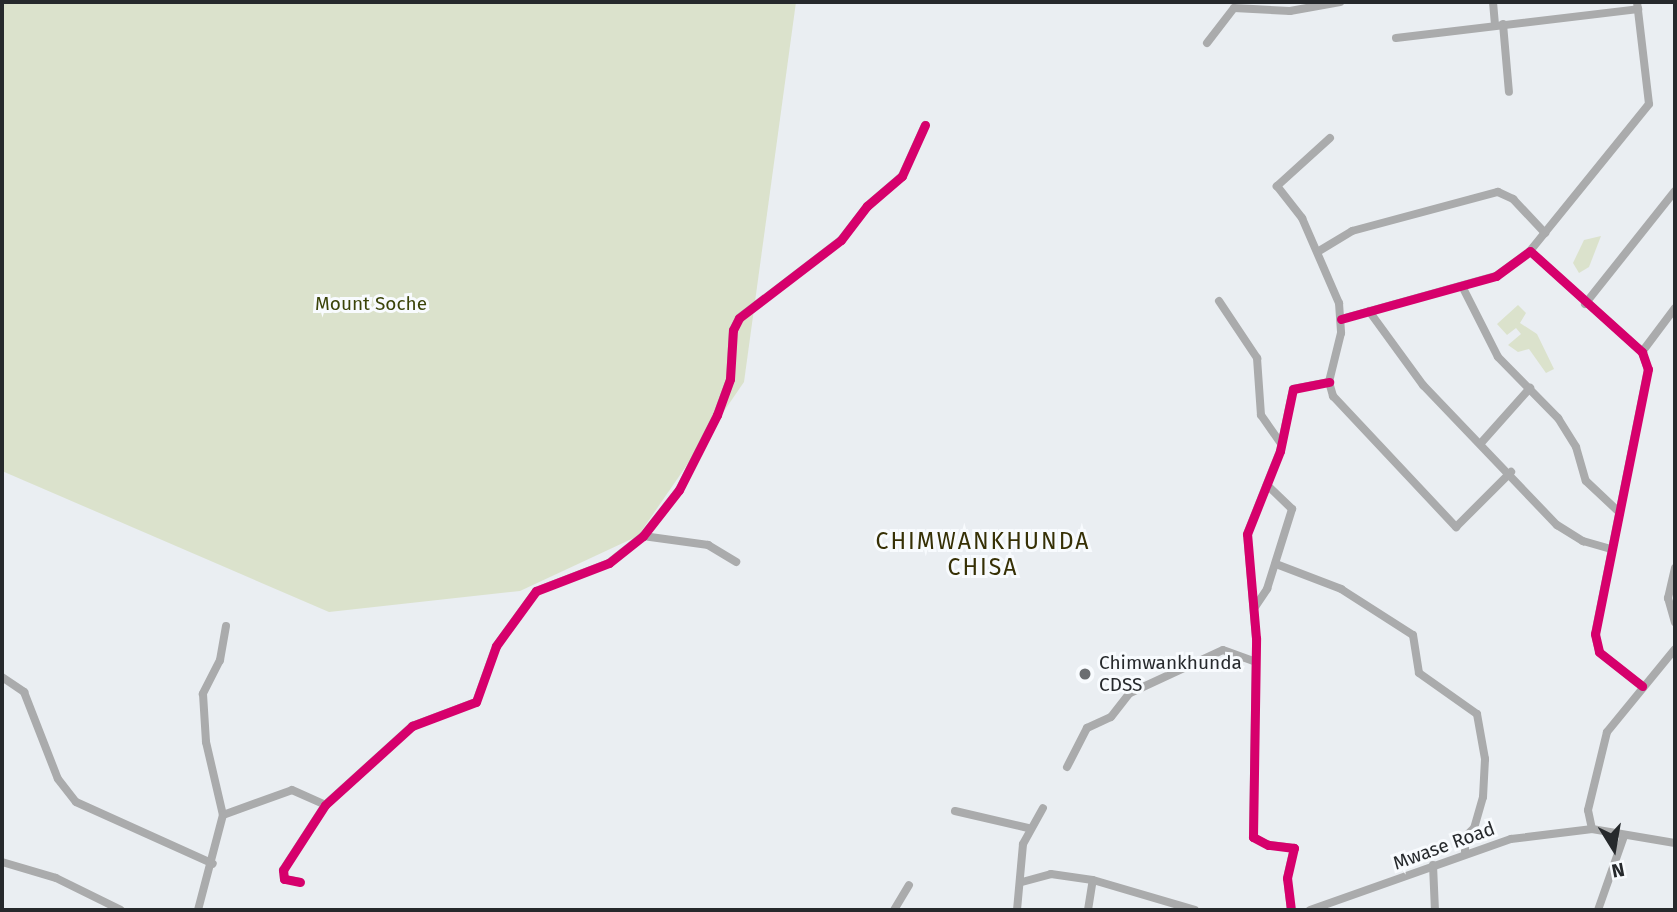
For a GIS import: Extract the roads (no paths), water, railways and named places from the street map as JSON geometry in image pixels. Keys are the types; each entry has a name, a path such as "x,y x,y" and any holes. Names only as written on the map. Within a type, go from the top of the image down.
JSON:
{"street":[{"path":"1208,43 1234,9 1290,11 1340,2"},
{"path":"1493,2 1509,92"},
{"path":"1342,319 1463,288 1496,276 1530,251 1649,104 1638,6 1396,38"},
{"path":"300,882 284,879 283,870 325,805 412,726 476,702 496,646 537,591 609,563 643,536 683,483 717,415 730,379 733,330 739,318 835,247 867,206 902,177 925,125"},
{"path":"1330,138 1277,186 1319,251 1342,319 1329,382 1335,400 1456,527 1511,472"},
{"path":"1585,304 1675,191"},
{"path":"1319,251 1352,232 1498,192 1513,199 1545,233"},
{"path":"1530,251 1585,304 1642,352 1648,369 1611,549 1596,643 1642,686"},
{"path":"1463,288 1498,357 1530,388 1570,435 1592,490 1619,512"},
{"path":"1219,302 1257,358 1261,415 1281,444"},
{"path":"1642,352 1675,308"},
{"path":"1369,311 1423,385 1511,472 1557,525 1583,541 1611,549"},
{"path":"1291,910 1287,878 1294,848 1268,845 1253,836 1255,607 1247,572 1247,534 1281,444 1295,386 1329,382"},
{"path":"1481,443 1530,388"},
{"path":"1255,607 1276,564 1292,509 1267,485"},
{"path":"643,536 708,545 736,562"},
{"path":"1276,564 1341,589 1413,635 1419,673 1477,714 1485,759 1483,797 1474,828 1465,837 1465,852"},
{"path":"1675,568 1668,598 1675,622"},
{"path":"198,910 213,864 223,815 206,742 203,694 220,660 226,626"},
{"path":"1592,829 1588,810 1603,743 1642,686 1675,649"},
{"path":"1067,767 1087,728 1111,717 1130,693 1223,650 1254,661"},
{"path":"2,677 23,692 58,779 76,802 213,864"},
{"path":"223,815 292,790 325,805"},
{"path":"1017,910 1022,882 1020,855 1028,828 1043,808"},
{"path":"955,811 1028,828"},
{"name":"Mwase Road","path":"1310,910 1465,852 1502,841 1592,829 1675,843"},
{"path":"1598,910 1624,836"},
{"path":"2,862 56,878 121,910"},
{"path":"1433,865 1435,910"},
{"path":"1022,882 1051,874 1093,880 1195,910"},
{"path":"1088,910 1093,880"},
{"path":"894,910 909,885"}],"place":[{"name":"Chimwankhunda CDSS","path":"1085,674"}],"district":[{"name":"CHIMWANKHUNDA CHISA","path":"983,554"}],"park label":[{"name":"Mount Soche","path":"371,304"}]}
